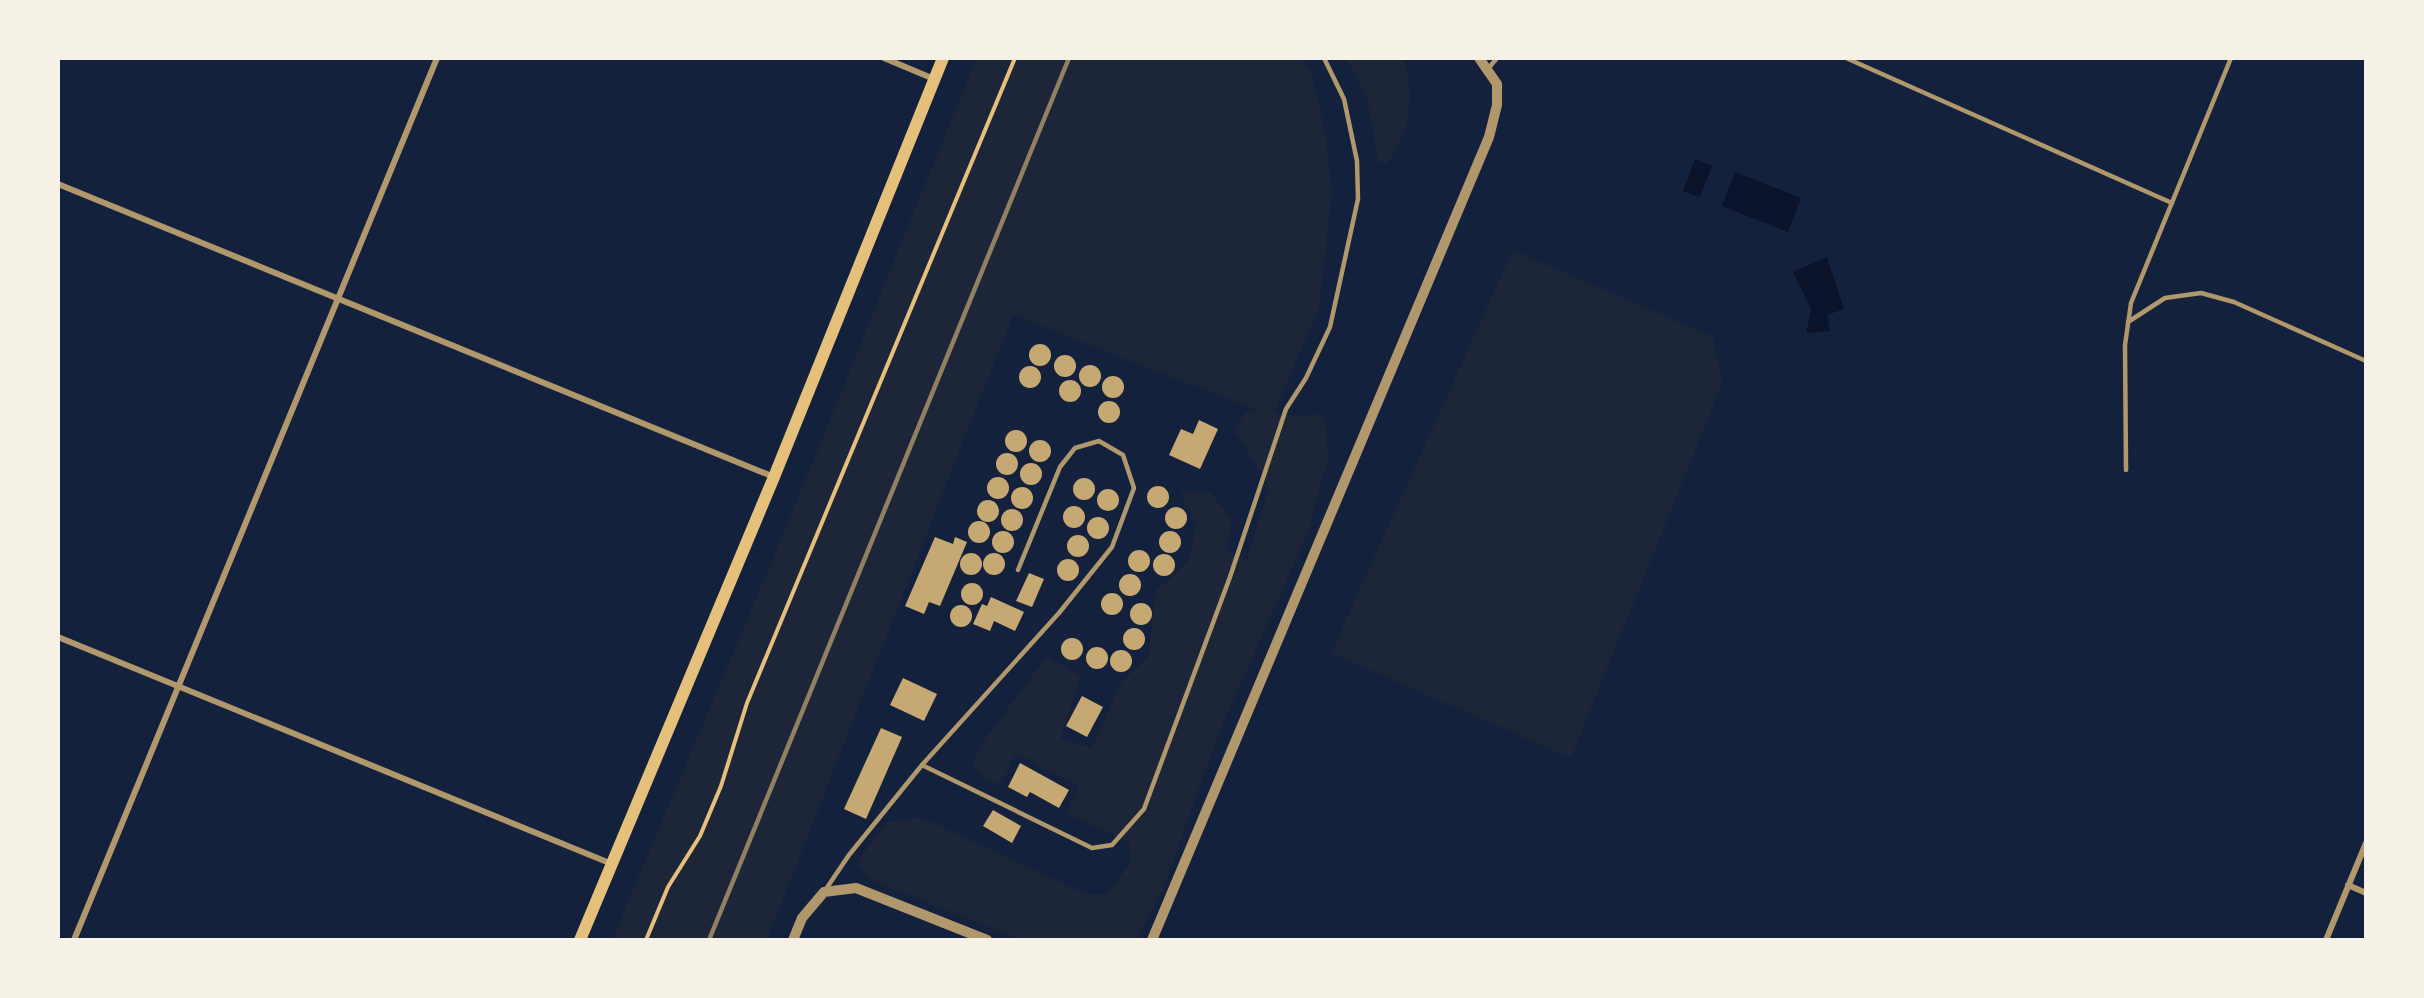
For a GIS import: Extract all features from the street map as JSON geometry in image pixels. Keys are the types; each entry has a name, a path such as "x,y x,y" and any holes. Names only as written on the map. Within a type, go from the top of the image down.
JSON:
{"main road":[{"path":"580,939 774,477 943,58"}],"street":[{"path":"74,939 436,58"},
{"path":"885,58 935,79"},
{"path":"1152,939 1489,137 1497,105 1497,84 1479,58"},
{"path":"58,184 774,477"},
{"path":"58,637 612,864"},
{"path":"2326,939 2366,843"},
{"path":"2348,885 2366,893"},
{"path":"794,939 802,918 824,892 856,888 987,939"}],"lane":[{"path":"922,765 1092,848 1112,845 1144,808 1230,577 1286,409 1306,378 1330,327 1358,190 1357,161 1344,99 1324,58"},
{"path":"1487,70 1497,58"},
{"path":"1846,58 2172,202"},
{"path":"2126,470 2126,345 2131,303 2231,58"},
{"path":"2128,322 2165,298 2201,293 2234,302 2366,361"},
{"path":"824,892 849,855 922,765 1059,613 1112,547 1134,488 1123,455 1099,441 1076,448 1060,467 1018,570"}],"path":[{"path":"646,939 668,887 700,836 717,796 747,703 1015,58"}],"shaded area":[{"path":"976,59 1303,59 1312,73 1326,139 1332,191 1319,308 1274,413 1295,416 1324,414 1328,458 1308,532 1220,730 1164,886 1137,939 1019,939 868,879 857,862 887,822 921,817 1084,893 1106,895 1131,862 1130,843 1066,813 1079,786 1016,753 1000,784 985,780 972,764 988,735 1047,656 1080,676 1061,739 1092,748 1122,681 1148,658 1156,591 1188,562 1196,526 1180,490 1211,493 1231,518 1227,552 1247,561 1269,486 1235,432 1246,411 1259,411 1013,315 767,939 612,940 790,518"},
{"path":"1347,59 1403,59 1409,86 1408,113 1401,140 1387,164 1379,161 1367,99"},
{"path":"1695,159 1712,166 1700,197 1683,191"},
{"path":"1735,172 1801,198 1788,232 1722,206"},
{"path":"1513,250 1713,337 1722,383 1571,758 1331,653"},
{"path":"1827,257 1844,309 1827,315 1830,331 1806,333 1811,309 1793,272"}],"building":[{"path":"1040,344 1048,347 1051,355 1048,363 1040,366 1032,363 1029,355 1032,347"},
{"path":"1065,355 1073,358 1076,366 1073,374 1065,377 1057,374 1054,366 1057,358"},
{"path":"1090,365 1098,368 1101,376 1098,384 1090,387 1082,384 1079,376 1082,368"},
{"path":"1030,366 1038,369 1041,377 1038,385 1030,388 1022,385 1019,377 1022,369"},
{"path":"1113,376 1121,379 1124,387 1121,395 1113,398 1105,395 1102,387 1105,379"},
{"path":"1070,380 1078,383 1081,391 1078,399 1070,402 1062,399 1059,391 1062,383"},
{"path":"1109,401 1117,404 1120,412 1117,420 1109,423 1101,420 1098,412 1101,404"},
{"path":"1199,420 1218,429 1200,469 1169,455 1181,429 1193,434"},
{"path":"1016,430 1024,433 1027,441 1024,449 1016,452 1008,449 1005,441 1008,433"},
{"path":"1040,440 1048,443 1051,451 1048,459 1040,462 1032,459 1029,451 1032,443"},
{"path":"1007,453 1015,456 1018,464 1015,472 1007,475 999,472 996,464 999,456"},
{"path":"1031,463 1039,466 1042,474 1039,482 1031,485 1023,482 1020,474 1023,466"},
{"path":"998,477 1006,480 1009,488 1006,496 998,499 990,496 987,488 990,480"},
{"path":"1084,478 1092,481 1095,489 1092,497 1084,500 1076,497 1073,489 1076,481"},
{"path":"1158,486 1166,489 1169,497 1166,505 1158,508 1150,505 1147,497 1150,489"},
{"path":"1022,487 1030,490 1033,498 1030,506 1022,509 1014,506 1011,498 1014,490"},
{"path":"1108,489 1116,492 1119,500 1116,508 1108,511 1100,508 1097,500 1100,492"},
{"path":"988,500 996,503 999,511 996,519 988,522 980,519 977,511 980,503"},
{"path":"1074,506 1082,509 1085,517 1082,525 1074,528 1066,525 1063,517 1066,509"},
{"path":"1176,507 1184,510 1187,518 1184,526 1176,529 1168,526 1165,518 1168,510"},
{"path":"1012,509 1020,512 1023,520 1020,528 1012,531 1004,528 1001,520 1004,512"},
{"path":"1098,517 1106,520 1109,528 1106,536 1098,539 1090,536 1087,528 1090,520"},
{"path":"979,521 987,524 990,532 987,540 979,543 971,540 968,532 971,524"},
{"path":"1003,531 1011,534 1014,542 1011,550 1003,553 995,550 992,542 995,534"},
{"path":"1170,531 1178,534 1181,542 1178,550 1170,553 1162,550 1159,542 1162,534"},
{"path":"1078,535 1086,538 1089,546 1086,554 1078,557 1070,554 1067,546 1070,538"},
{"path":"935,537 953,544 955,537 967,542 940,606 929,602 924,614 905,606"},
{"path":"1139,550 1147,553 1150,561 1147,569 1139,572 1131,569 1128,561 1131,553"},
{"path":"971,553 979,556 982,564 979,572 971,575 963,572 960,564 963,556"},
{"path":"994,553 1002,556 1005,564 1002,572 994,575 986,572 983,564 986,556"},
{"path":"1164,554 1172,557 1175,565 1172,573 1164,576 1156,573 1153,565 1156,557"},
{"path":"1068,559 1076,562 1079,570 1076,578 1068,581 1060,578 1057,570 1060,562"},
{"path":"1029,573 1044,579 1032,607 1016,601"},
{"path":"1130,574 1138,577 1141,585 1138,593 1130,596 1122,593 1119,585 1122,577"},
{"path":"972,583 980,586 983,594 980,602 972,605 964,602 961,594 964,586"},
{"path":"1112,593 1120,596 1123,604 1120,612 1112,615 1104,612 1101,604 1104,596"},
{"path":"991,597 1024,612 1015,631 994,621 990,631 973,624 982,604 987,606"},
{"path":"1141,603 1149,606 1152,614 1149,622 1141,625 1133,622 1130,614 1133,606"},
{"path":"961,605 969,608 972,616 969,624 961,627 953,624 950,616 953,608"},
{"path":"1134,628 1142,631 1145,639 1142,647 1134,650 1126,647 1123,639 1126,631"},
{"path":"1072,638 1080,641 1083,649 1080,657 1072,660 1064,657 1061,649 1064,641"},
{"path":"1097,647 1105,650 1108,658 1105,666 1097,669 1089,666 1086,658 1089,650"},
{"path":"1121,650 1129,653 1132,661 1129,669 1121,672 1113,669 1110,661 1113,653"},
{"path":"903,678 937,694 924,721 890,705"},
{"path":"1082,696 1103,707 1087,737 1066,726"},
{"path":"881,728 902,737 866,819 844,809"},
{"path":"1020,763 1069,790 1059,808 1030,792 1027,797 1008,787"},
{"path":"993,810 1021,826 1012,843 983,826"}],"railway":[{"path":"709,940 1069,58"}]}
